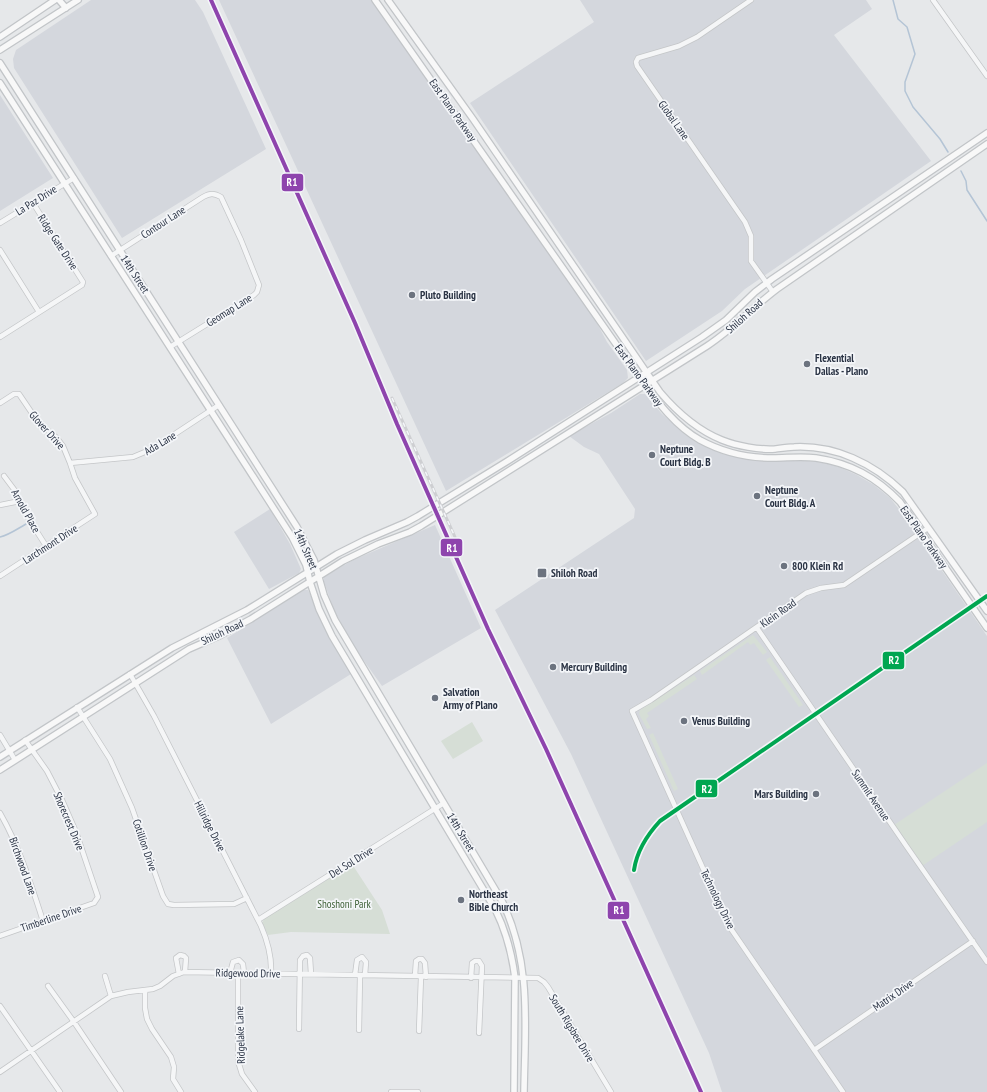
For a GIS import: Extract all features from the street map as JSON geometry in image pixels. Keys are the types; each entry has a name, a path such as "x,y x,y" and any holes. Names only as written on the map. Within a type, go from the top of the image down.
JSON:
{"main road":[{"path":"0,37 55,0"},
{"path":"59,0 66,8"},
{"path":"0,50 78,0"},
{"name":"East Plano Parkway","path":"375,0 666,413 677,424 700,440 719,448 755,458 816,458 845,464 862,472 887,488 900,502 987,628"},
{"name":"East Plano Parkway","path":"388,0 473,119 652,381 664,397 684,418 702,430 722,440 774,449 793,447 828,449 856,459 877,471 891,480 903,492 987,610"},
{"path":"419,61 427,55"},
{"name":"14th Street","path":"0,63 303,539 316,566 324,595 335,620 502,901 512,926 519,950 524,978 524,1092"},
{"name":"14th Street","path":"0,83 298,548 324,619 495,909 504,929 512,956 515,978 514,1092"},
{"path":"464,126 473,119"},
{"path":"29,128 38,122"},
{"name":"Shiloh Road","path":"0,757 178,644 247,610 307,571 352,546 418,516 647,373 726,320 766,284 987,133"},
{"name":"Shiloh Road","path":"0,770 193,647 251,619 318,576 378,544 402,535 460,502 717,340 773,292 987,144"},
{"path":"918,180 923,188"},
{"path":"545,242 553,236"},
{"path":"826,242 832,252"},
{"path":"581,294 589,289"},
{"path":"569,422 574,430"},
{"path":"719,448 722,440"},
{"path":"852,468 856,459"},
{"path":"254,478 262,473"},
{"path":"398,526 402,535"},
{"path":"247,610 251,619"},
{"path":"981,618 987,614"},
{"path":"352,668 360,663"},
{"path":"390,732 398,726"},
{"path":"468,864 477,859"},
{"path":"504,929 512,926"}],"street":[{"name":"Global Lane","path":"751,0 703,33 680,46 638,58 636,62 637,66 745,222 751,236 752,261 766,284 773,292"},
{"path":"933,0 987,76"},
{"name":"La Paz Drive","path":"0,223 74,178"},
{"name":"Contour Lane","path":"111,256 203,197 209,194 216,194"},
{"name":"Geomap Lane","path":"170,347 254,295 259,288 241,240 224,202 221,197 216,194"},
{"name":"Ridge Gate Drive","path":"33,203 83,282 82,285 39,312"},
{"path":"0,250 39,312 0,337"},
{"name":"Glover Drive","path":"0,403 14,394 19,394 38,422 64,446 75,478 94,510"},
{"name":"Ada Lane","path":"70,463 133,457 152,449 219,405"},
{"name":"Arnold Place","path":"4,476 46,546"},
{"path":"0,505 20,501"},
{"name":"Larchmont Drive","path":"0,576 92,517 96,514 94,510"},
{"name":"Klein Road","path":"632,711 757,628 811,590 844,585 928,528"},
{"name":"Summit Avenue","path":"757,628 987,962"},
{"name":"Hillridge Drive","path":"130,674 154,716 258,920 270,949 271,974"},
{"path":"77,707 83,716"},
{"name":"Technology Drive","path":"632,711 729,926 843,1092"},
{"name":"Cotillion Drive","path":"83,716 110,759 132,808 163,896 168,904 234,904 246,898"},
{"path":"0,735 15,760"},
{"name":"Shorecrest Drive","path":"25,740 47,771 62,800 76,832 98,897"},
{"name":"Del Sol Drive","path":"258,920 444,803"},
{"name":"Birchwood Lane","path":"0,813 10,829 22,859 43,921"},
{"name":"Timberline Drive","path":"0,936 94,903 98,897"},
{"name":"Matrix Drive","path":"814,1050 973,941"},
{"path":"179,974 176,958 180,955 186,958 185,972"},
{"path":"299,1029 300,960 305,955 310,958 311,974"},
{"path":"415,976 416,961 422,959 425,962 419,1031"},
{"path":"230,973 233,962 237,960 243,964 241,973"},
{"path":"471,978 472,963 477,960 481,964 479,1033"},
{"name":"Ridgewood Drive","path":"0,1072 111,996 153,989 160,986 173,976 185,972 524,978"},
{"name":"Ridgelake Lane","path":"241,973 238,1062 242,1074 255,1092"},
{"path":"359,1030 360,975"},
{"path":"105,976 111,996"},
{"name":"South Rigsbee Drive","path":"524,978 538,978 544,982 611,1092"},
{"path":"48,986 121,1092"},
{"path":"145,990 145,1008 147,1019 171,1057 174,1067 173,1079 181,1092"},
{"path":"0,1006 60,1092"},
{"path":"390,1092 418,1092"}],"shaded area":[{"path":"91,0 195,0 203,12 266,149 122,238 14,68 13,59 16,50"},
{"path":"219,0 372,0 597,323 607,342 627,370 628,378 623,383 446,491"},
{"path":"580,0 866,0 872,9 834,35 931,161 745,289 722,311 646,361 470,103 594,22"},
{"path":"0,95 53,178 0,211"},
{"path":"640,394 645,394 662,414 689,437 723,454 758,461 800,460 825,463 857,475 874,485 890,498 903,514 987,636 987,1092 722,1092 709,1053 571,754 495,610 634,518 635,509 599,454 584,447 569,436 611,413"},
{"path":"270,509 290,544 301,569 299,573 269,589 234,532"},
{"path":"435,525 481,628 382,686 359,654 334,610 324,582 324,577 353,560"},
{"path":"303,590 308,590 326,630 351,674 271,724 227,638"}],"green space":[{"path":"753,635 767,652 763,655 754,643 750,645 748,642 702,675 700,671"},
{"path":"770,657 803,705 799,707 766,660"},
{"path":"694,675 697,679 647,713 649,716 646,719 651,728 647,729 639,714 640,710"},
{"path":"472,722 483,741 453,759 441,741"},
{"path":"653,733 678,789 674,791 649,735"},
{"path":"987,763 987,822 922,866 894,825"},
{"name":"Shoshoni Park","path":"352,864 382,910 390,934 291,932 268,935 262,923 264,919"}],"waterway":[{"path":"893,0 898,19 907,27 915,54 905,82 905,91 913,107 940,139 948,152"},
{"path":"961,171 966,181 967,190 987,221"},
{"path":"0,537 26,524"}],"railway":[{"path":"211,0 355,323 397,424 473,595"},
{"path":"392,398 455,537"},
{"path":"634,870 635,863 643,843 660,821 987,596"}],"transit line":[{"name":"R1","path":"211,0 355,323 397,424 488,629 546,749 701,1092"},
{"name":"R2","path":"634,870 635,863 643,843 660,821 987,596"}],"place":[{"name":"Pluto Building","path":"412,295"},
{"name":"Flexential Dallas - Plano","path":"807,364"},
{"name":"Neptune Court Bldg. B","path":"652,455"},
{"name":"Neptune Court Bldg. A","path":"757,496"},
{"name":"800 Klein Rd","path":"784,566"},
{"name":"Shiloh Road","path":"542,573"},
{"name":"Mercury Building","path":"553,667"},
{"name":"Salvation Army of Plano","path":"435,698"},
{"name":"Venus Building","path":"684,721"},
{"name":"Mars Building","path":"816,794"},
{"name":"Northeast Bible Church","path":"461,900"}]}
